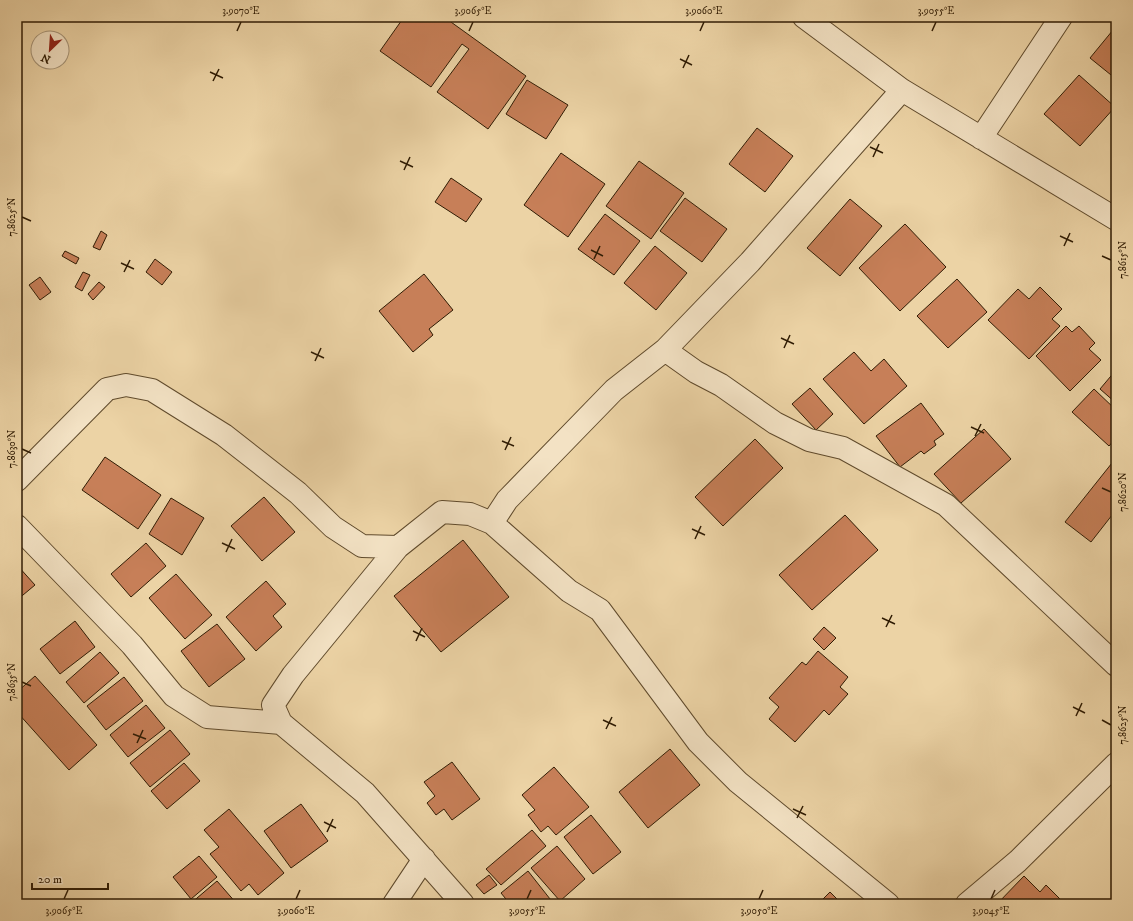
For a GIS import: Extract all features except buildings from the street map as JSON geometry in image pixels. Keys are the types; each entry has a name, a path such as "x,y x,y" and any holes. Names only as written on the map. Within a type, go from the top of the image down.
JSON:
{"street":[{"path":"804,17 902,90 1116,219"},
{"path":"982,138 1061,17"},
{"path":"492,523 507,500 614,390 665,350 750,262 902,90"},
{"path":"665,350 696,372 721,385 775,423 809,440 843,448 946,505 1116,665"},
{"path":"17,480 107,389 126,385 152,390 224,435 298,493 333,527 362,546 398,547"},
{"path":"463,904 365,793 281,723 273,705 292,675 398,547 442,512 470,514 492,523 569,590 600,610 698,742 738,782 888,904"},
{"path":"17,526 132,645 174,696 207,717 281,723"},
{"path":"967,904 1018,861 1116,764"},
{"path":"394,904 424,859"}]}
